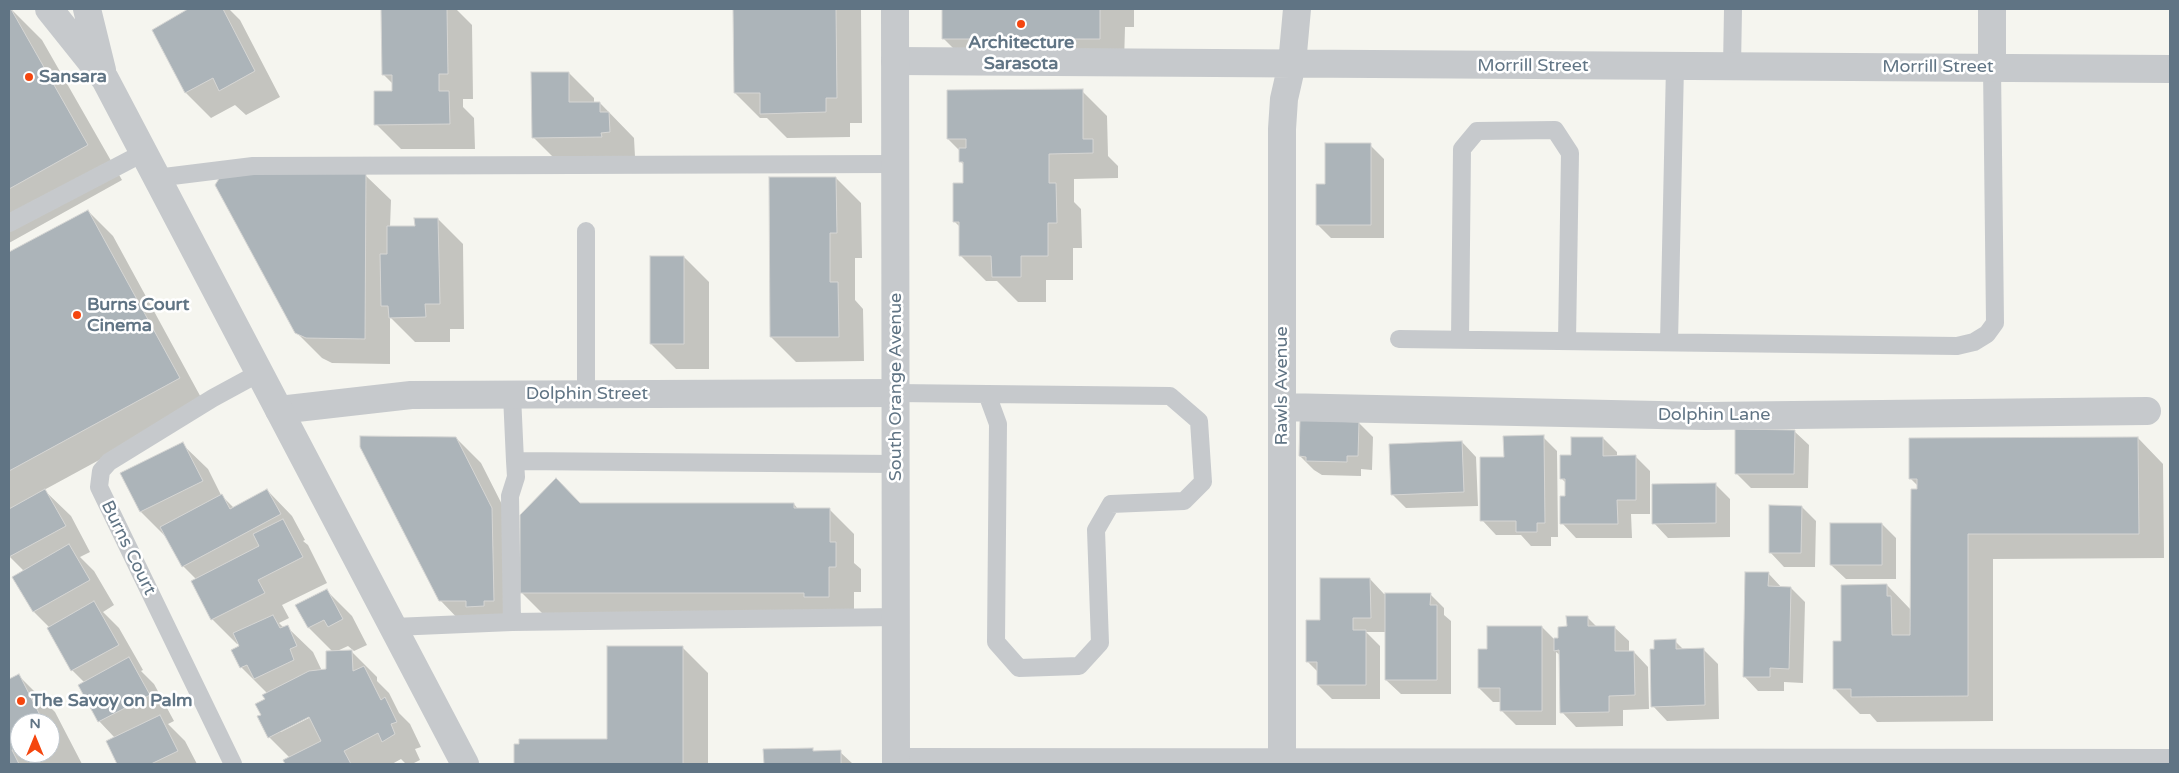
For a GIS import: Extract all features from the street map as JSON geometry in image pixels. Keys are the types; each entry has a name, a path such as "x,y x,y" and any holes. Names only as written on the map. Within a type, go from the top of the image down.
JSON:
{"street":[{"path":"49,9 104,79 465,764"},
{"path":"87,9 104,79"},
{"name":"South Orange Avenue","path":"895,9 896,763"},
{"name":"Rawls Avenue","path":"1282,764 1282,128 1284,99 1292,64 1297,9"},
{"path":"1992,9 1992,67"},
{"name":"Morrill Street","path":"895,61 2170,68"},
{"name":"Dolphin Street","path":"279,410 411,395 896,393"},
{"name":"Dolphin Lane","path":"1282,407 1705,416 2146,411"},
{"path":"896,763 2170,763"}],"lane":[{"path":"1732,67 1733,9"},
{"path":"1669,342 1675,66"},
{"path":"1399,339 1957,346 1974,342 1987,334 1995,323 1992,67"},
{"path":"1460,340 1462,149 1477,131 1555,130 1570,153 1567,341"},
{"path":"9,223 143,153"},
{"path":"156,178 253,166 895,164"},
{"path":"586,231 586,394"},
{"name":"Burns Court","path":"233,764 99,487 101,471 109,462 213,398 260,373"},
{"path":"896,393 1170,396 1199,421 1203,482 1184,501 1111,504 1096,530 1100,643 1078,666 1018,668 996,642 998,424 987,394"},
{"path":"512,395 516,477 510,496 512,622"},
{"path":"514,461 896,464"},
{"path":"394,627 512,622 897,617"}],"building":[{"name":"Sansara","path":"9,9 11,9 88,145 9,189"},
{"path":"188,9 223,9 255,71 219,91 213,78 185,93 152,30"},
{"path":"381,9 447,9 448,74 439,74 439,91 449,91 450,124 374,125 374,91 392,91 392,75 382,75"},
{"path":"733,9 836,9 837,98 826,98 826,112 760,114 760,93 734,93"},
{"name":"Architecture Sarasota","path":"942,9 1100,9 1100,39 942,39"},
{"path":"531,72 569,72 569,102 600,102 600,112 609,112 610,132 601,133 602,137 532,138"},
{"path":"1083,89 1083,139 1093,139 1093,153 1049,154 1049,183 1056,183 1057,223 1048,223 1048,256 1021,256 1021,277 992,277 991,256 959,256 959,222 953,222 953,183 963,183 963,162 959,162 959,148 966,148 966,139 947,139 947,90"},
{"path":"1325,143 1371,143 1371,225 1316,225 1316,184 1325,184"},
{"path":"366,173 365,339 306,338 295,333 215,185 222,174"},
{"path":"769,177 836,177 837,233 830,233 830,282 838,282 839,337 770,337"},
{"name":"Burns Court Cinema","path":"88,210 180,378 9,471 9,252"},
{"path":"414,218 438,218 440,304 425,304 426,317 389,318 388,306 381,306 380,254 387,254 387,226 415,226"},
{"path":"650,256 684,256 684,344 650,344"},
{"path":"1300,420 1359,422 1358,456 1347,456 1347,462 1306,461 1306,457 1299,456"},
{"path":"1735,429 1795,430 1794,474 1735,474"},
{"path":"1544,435 1545,523 1537,523 1537,532 1516,532 1516,521 1480,521 1480,457 1504,457 1503,436"},
{"path":"360,436 456,437 492,508 494,601 484,601 484,606 466,607 466,601 439,601 360,447"},
{"path":"1571,437 1603,437 1603,456 1636,455 1636,500 1617,500 1618,524 1560,524 1560,496 1565,496 1565,479 1560,479 1560,455 1571,455"},
{"path":"2138,437 2139,534 1968,534 1968,696 1851,697 1851,689 1833,689 1833,641 1841,641 1841,585 1887,584 1887,596 1891,596 1892,635 1910,635 1911,489 1917,489 1917,479 1909,479 1909,438"},
{"path":"1462,441 1464,492 1391,495 1389,444"},
{"path":"183,442 203,481 140,512 120,473"},
{"path":"556,478 580,503 794,503 794,508 830,508 830,542 836,542 836,567 829,567 829,597 804,597 804,593 520,593 520,515"},
{"path":"1716,483 1716,523 1652,524 1652,484"},
{"path":"45,489 66,526 9,557 9,509"},
{"path":"267,489 281,514 182,567 160,527 222,494 230,509"},
{"path":"1769,505 1802,506 1801,553 1769,553"},
{"path":"283,519 303,557 258,580 265,593 211,620 191,581 259,546 253,534"},
{"path":"1830,523 1882,523 1882,565 1830,565"},
{"path":"69,544 90,580 33,612 12,577"},
{"path":"1745,572 1769,572 1768,586 1791,587 1789,669 1770,668 1770,677 1743,677"},
{"path":"1320,578 1370,578 1371,618 1353,618 1353,630 1366,630 1366,685 1317,685 1317,662 1306,662 1306,620 1320,620"},
{"path":"327,589 343,619 328,627 324,620 308,628 295,605"},
{"path":"1385,593 1431,593 1430,605 1437,605 1437,680 1385,680"},
{"path":"94,601 119,645 71,671 47,628"},
{"path":"273,615 280,628 288,625 297,646 290,649 294,660 254,679 247,665 240,668 231,650 239,646 233,633"},
{"path":"1566,616 1588,616 1588,626 1615,626 1615,651 1634,651 1635,695 1609,696 1609,712 1560,713 1559,650 1554,651 1554,638 1558,638 1558,627 1567,626"},
{"path":"1487,626 1542,626 1542,711 1500,711 1500,688 1478,688 1478,649 1487,649"},
{"path":"1676,639 1676,649 1704,648 1705,705 1651,707 1650,649 1654,649 1654,640"},
{"path":"607,646 683,646 683,764 514,764 514,744 519,744 519,739 607,739"},
{"path":"352,650 353,671 364,666 381,700 385,697 397,722 391,724 395,734 382,742 378,733 344,751 351,764 285,764 283,760 321,741 309,717 268,738 257,716 261,715 255,704 265,699 262,695 309,671 326,669 326,651"},
{"path":"129,657 150,695 98,722 78,685"},
{"path":"19,674 39,713 10,713 10,763 19,764 9,764 9,679"},
{"path":"160,715 178,751 151,764 117,764 106,741"},
{"path":"813,748 813,751 841,750 841,764 764,764 763,749"}],"place":[{"name":"Architecture Sarasota","path":"1021,24"},
{"name":"Sansara","path":"29,77"},
{"name":"Burns Court Cinema","path":"77,315"},
{"name":"The Savoy on Palm","path":"21,701"}]}
